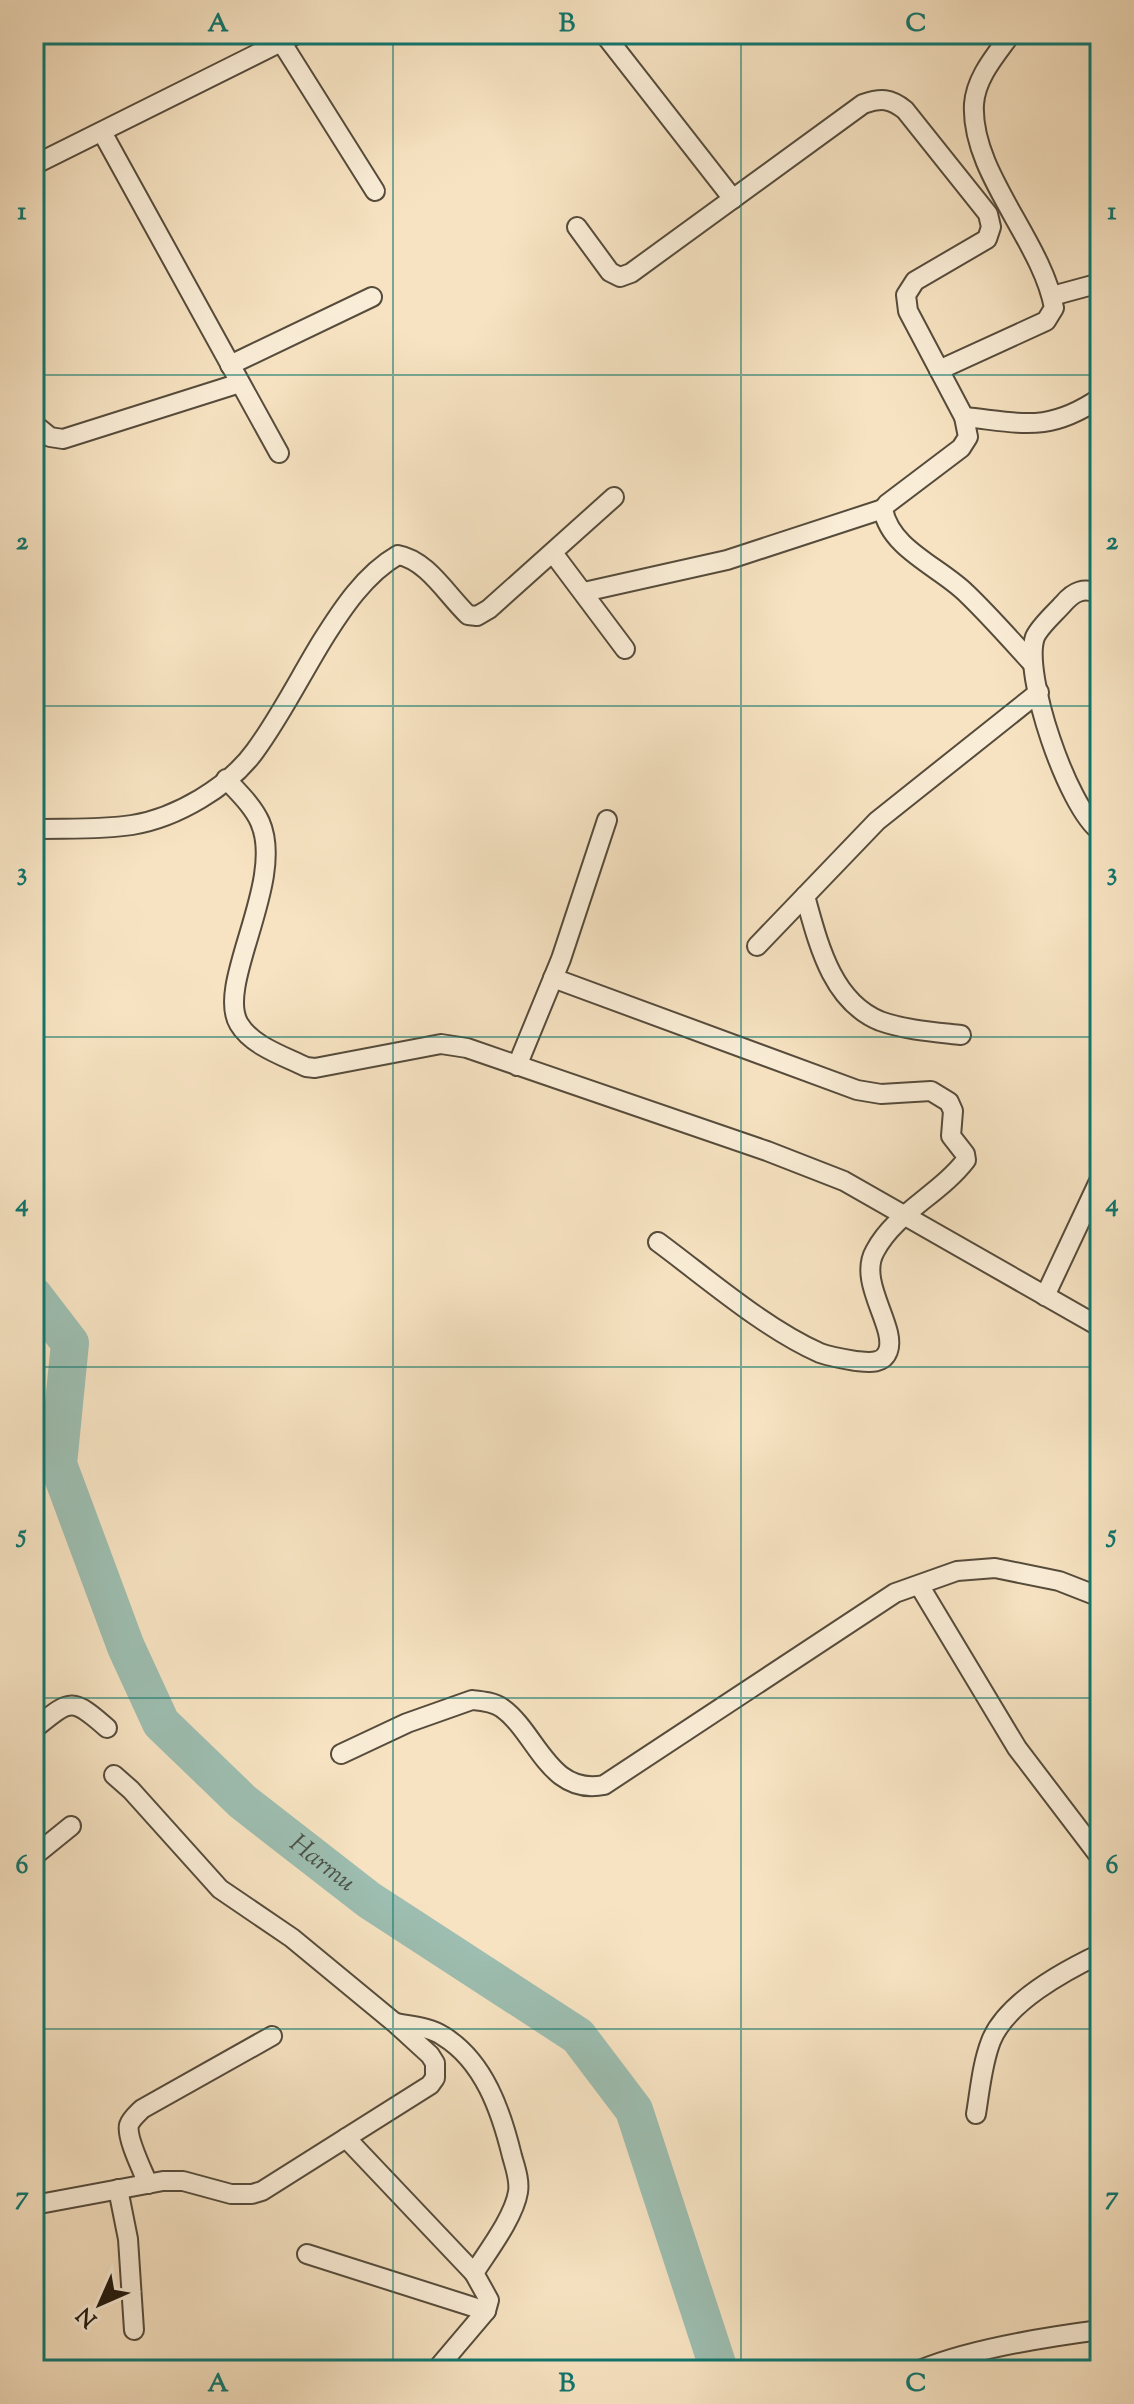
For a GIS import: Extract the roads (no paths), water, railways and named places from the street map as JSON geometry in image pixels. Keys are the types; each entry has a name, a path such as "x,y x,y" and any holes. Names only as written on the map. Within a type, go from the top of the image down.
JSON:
{"street":[{"path":"939,370 1046,321 1054,308 1052,296 1029,244 990,169 977,124 974,103 984,72 1011,34"},
{"path":"34,165 290,38 375,191"},
{"path":"608,39 733,199"},
{"path":"577,227 610,272 620,277 631,273 863,104 880,98 893,100 905,110 988,214 991,227 987,239 915,281 906,295 908,311 964,417 968,437 961,448 893,498 883,509 727,560 584,592"},
{"path":"102,132 279,453"},
{"path":"1052,296 1100,283"},
{"path":"230,365 372,297"},
{"path":"34,424 50,437 63,439 240,383"},
{"path":"964,417 1043,424 1079,412 1100,398"},
{"path":"34,829 130,826 156,820 207,795 254,753 334,621 385,562 398,555 409,557 420,564 468,615 477,616 489,609 614,497"},
{"path":"883,509 886,522 901,541 967,594 1031,662"},
{"path":"553,553 625,649"},
{"path":"1100,594 1080,590 1068,598 1036,636 1031,662 1062,773 1079,808 1100,831"},
{"path":"757,946 877,821 1039,692"},
{"path":"226,779 251,807 261,824 265,846 256,916 232,1006 239,1024 251,1038 306,1067 315,1068 441,1044 467,1048 767,1151 844,1181 1100,1327"},
{"path":"517,1066 553,978 607,820"},
{"path":"805,896 816,936 838,987 855,1006 880,1021 961,1035"},
{"path":"553,978 857,1090 881,1094 920,1090 941,1096 953,1111 951,1136 966,1160 906,1216 875,1249 871,1259 875,1300 889,1344 885,1357 869,1363 823,1354 782,1332 658,1242"},
{"path":"1045,1296 1100,1179"},
{"path":"341,1754 407,1723 472,1700 483,1701 502,1708 533,1746 567,1780 584,1788 604,1785 895,1593 957,1571 995,1568 1059,1581 1100,1597"},
{"path":"919,1585 1017,1748 1100,1857"},
{"path":"34,1729 60,1709 76,1705 83,1707 107,1728"},
{"path":"34,2205 148,2184 183,2181 231,2194 252,2194 430,2085 435,2078 435,2063 430,2055 292,1938 220,1889 114,1775"},
{"path":"34,1856 71,1826"},
{"path":"976,2114 988,2049 1001,2024 1044,1986 1100,1954"},
{"path":"395,2023 439,2033 446,2038 473,2064 491,2091 504,2124 518,2194 511,2212 474,2273"},
{"path":"148,2184 130,2136 132,2120 142,2109 272,2036"},
{"path":"346,2138 474,2273 489,2300 486,2311 436,2370"},
{"path":"118,2189 128,2239 134,2330"},
{"path":"307,2254 486,2311"},
{"path":"920,2370 999,2348 1100,2330"}],"waterway":[{"name":"Harmu","path":"34,1296 70,1343 58,1464 126,1647 161,1723 243,1802 369,1900 578,2036 634,2110 719,2370"}]}
